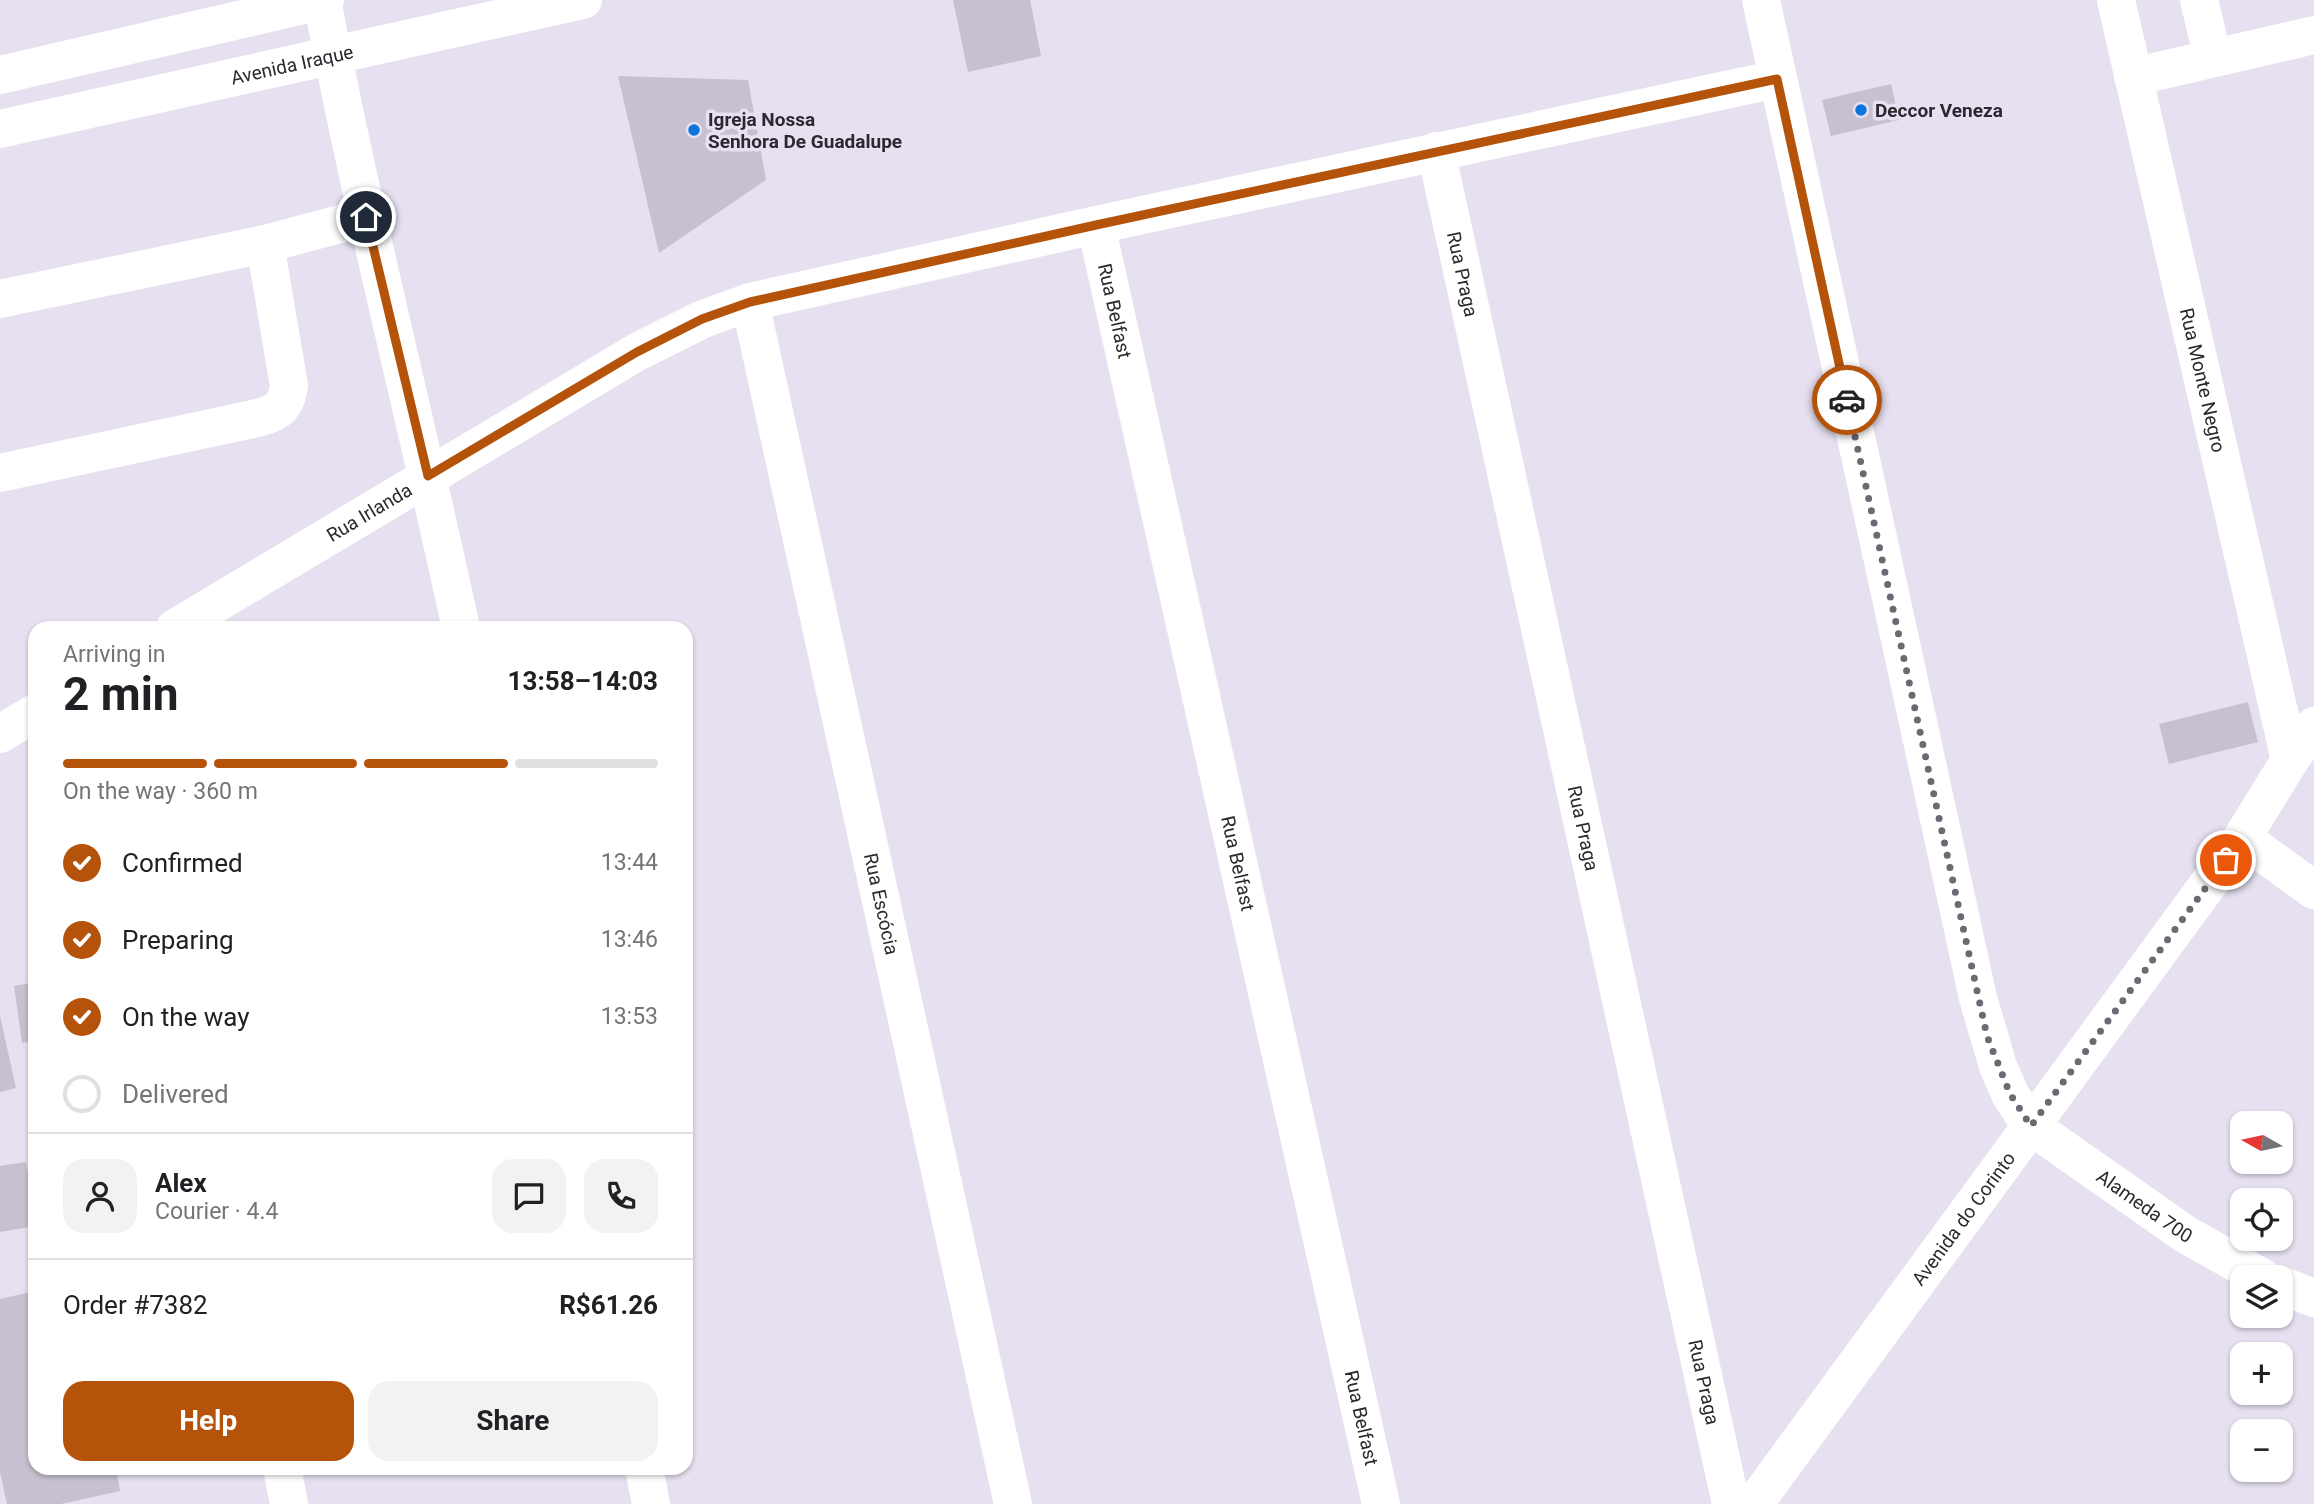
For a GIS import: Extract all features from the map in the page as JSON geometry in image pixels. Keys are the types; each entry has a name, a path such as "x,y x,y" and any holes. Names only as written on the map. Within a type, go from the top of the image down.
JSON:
{"street":[{"path":"0,75 323,0 366,217 459,621"},
{"name":"Avenida Iraque","path":"0,129 583,0"},
{"path":"1761,0 1981,1011 1991,1046 2010,1094 2031,1126"},
{"name":"Rua Monte Negro","path":"2116,0 2290,760"},
{"path":"2199,0 2213,58"},
{"path":"2133,77 2314,35"},
{"name":"Rua Irlanda","path":"186,621 637,352 702,319 750,302 1777,79"},
{"name":"Rua Praga","path":"1436,151 1731,1504"},
{"path":"0,299 265,244 366,217"},
{"name":"Rua Belfast","path":"1096,225 1381,1504"},
{"path":"0,473 253,419 274,413 282,407 289,386 265,244"},
{"name":"Rua Escócia","path":"750,302 1013,1504"},
{"path":"0,734 28,717"},
{"name":"Avenida do Corinto","path":"1754,1504 2242,838 2314,726"},
{"path":"2242,838 2314,890"},
{"name":"Alameda 700","path":"2031,1126 2185,1234 2240,1265"},
{"path":"2293,1290 2314,1298"},
{"path":"283,1475 289,1504"},
{"path":"645,1475 651,1504"}],"building":[{"path":"953,0 1030,0 1041,56 968,72"},
{"name":"Igreja Nossa Senhora De Guadalupe","path":"618,76 748,80 766,180 659,253"},
{"name":"Deccor Veneza","path":"1891,84 1899,120 1831,136 1822,100"},
{"path":"2248,702 2258,742 2169,764 2159,724"},
{"path":"28,983 28,1042 22,1043 14,986"},
{"path":"0,1016 16,1088 0,1092"},
{"path":"26,1162 28,1227 0,1232 0,1166"},
{"path":"28,1293 28,1475 117,1475 120,1491 61,1504 7,1504 0,1472 0,1299"}],"way so far":[{"path":"1847,400 1987,1036 2010,1094 2031,1126 2226,860"}],"place":[{"name":"Deccor Veneza","path":"1861,110"},
{"name":"Igreja Nossa Senhora De Guadalupe","path":"694,130"}],"route":[{"path":"366,217 428,476 637,352 702,319 750,302 1777,79 1847,400"}]}
